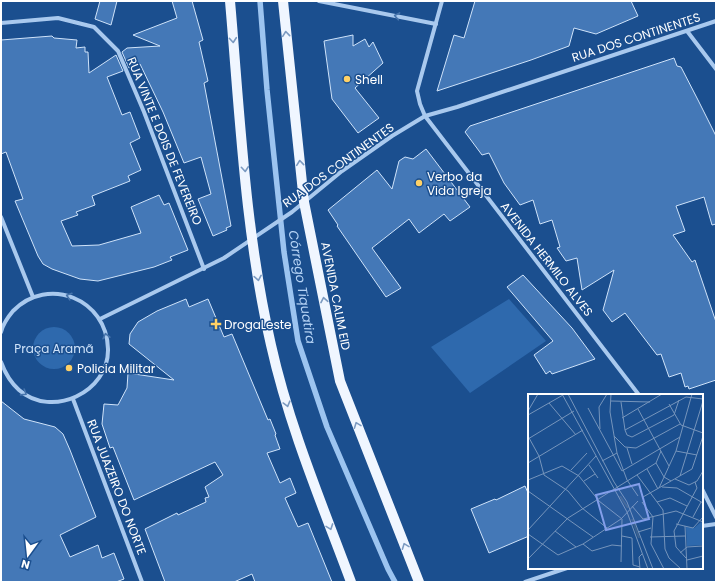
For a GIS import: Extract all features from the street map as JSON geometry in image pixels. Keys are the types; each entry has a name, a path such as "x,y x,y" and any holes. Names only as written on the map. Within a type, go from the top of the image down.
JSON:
{"main road":[{"path":"230,1 251,239 271,345 294,429 351,582"},
{"name":"AVENIDA CALIM EID","path":"283,1 304,202 340,381 419,582"}],"street":[{"path":"319,1 436,24"},
{"name":"AVENIDA HERMILO ALVES","path":"442,1 417,91 425,116 638,394"},
{"name":"RUA VINTE E DOIS DE FEVEREIRO","path":"1,23 58,18 94,27 118,51 204,269"},
{"name":"RUA DOS CONTINENTES","path":"100,319 224,258 292,212 342,171 392,136 425,116 457,107 716,21"},
{"path":"687,31 716,69"},
{"path":"1,217 33,297"},
{"path":"1,332 9,316 19,305 33,297 47,294 63,294 77,299 90,307 100,319 106,334 108,350 105,365 98,379 87,391 73,399 55,402 36,400 20,391 7,377 1,362"},
{"name":"RUA JUAZEIRO DO NORTE","path":"73,399 142,582"},
{"path":"703,491 716,517"},
{"path":"703,526 716,524"},
{"path":"525,582 564,569"}],"green space":[{"path":"509,299 546,341 470,393 431,347"},
{"name":"Praça Aramã","path":"54,327 69,333 75,348 69,363 54,369 39,363 33,348 39,333"}],"building":[{"path":"100,1 117,1 111,25 95,19"},
{"path":"172,1 192,1 203,40 199,42 208,81 204,83 231,226 226,228 227,230 213,236 198,199 211,194 201,157 184,163 163,112 140,64 129,68 122,52 127,48 160,46 133,35 177,18"},
{"path":"475,1 631,1 638,16 596,34 574,28 569,46 437,91 454,35 464,38"},
{"name":"Shell","path":"353,35 353,46 365,39 369,47 373,42 383,63 355,88 379,118 358,133 332,99 324,41"},
{"path":"52,36 54,38 77,40 76,48 85,47 85,52 88,52 89,73 116,55 123,71 107,77 122,115 130,112 140,138 130,143 141,170 128,176 130,181 92,196 95,205 76,212 78,215 61,221 72,246 99,245 141,233 131,207 159,195 164,205 169,203 188,250 170,257 172,260 154,267 98,281 80,279 52,269 43,264 38,256 15,201 23,199 6,152 1,154 1,40"},
{"path":"674,58 677,66 681,67 716,136 716,224 712,225 704,197 676,206 685,231 673,235 692,262 695,260 716,322 716,380 689,389 688,386 685,387 681,373 669,377 661,354 657,355 625,313 612,322 603,310 614,270 582,290 577,258 566,261 557,248 560,247 552,220 540,224 533,200 520,205 504,183 489,153 482,155 465,132 470,126"},
{"path":"426,149 470,207 450,221 444,214 419,233 409,219 372,248 401,288 386,297 337,226 338,225 328,210 377,170 392,189 399,161 405,157 413,159"},
{"path":"523,275 572,328 595,359 552,374 550,371 546,374 534,355 553,341 507,287"},
{"path":"186,299 189,307 208,299 224,337 232,334 268,420 270,419 276,434 275,435 280,449 267,453 280,483 290,478 296,493 285,498 298,527 308,523 332,582 255,582 252,574 234,582 165,582 145,529 177,513 178,515 206,502 205,498 209,497 205,487 223,475 215,462 134,500 113,447 110,448 102,424 104,404 118,405 127,388 128,373 174,380 129,344 130,334 138,322 157,311"},
{"path":"1,401 24,419 55,427 63,434 96,517 60,535 70,557 98,545 102,558 114,553 124,579 116,582 1,582"},
{"path":"525,486 528,493 528,536 489,553 471,509 495,499 496,500"}],"waterway":[{"name":"Córrego Tiquatira","path":"260,1 267,90 284,252 298,341 327,427 395,582"}],"place":[{"name":"Shell","path":"347,79"},
{"name":"Verbo da Vida Igreja","path":"419,183"},
{"name":"DrogaLeste","path":"216,324"},
{"name":"Policia Militar","path":"69,368"}]}
